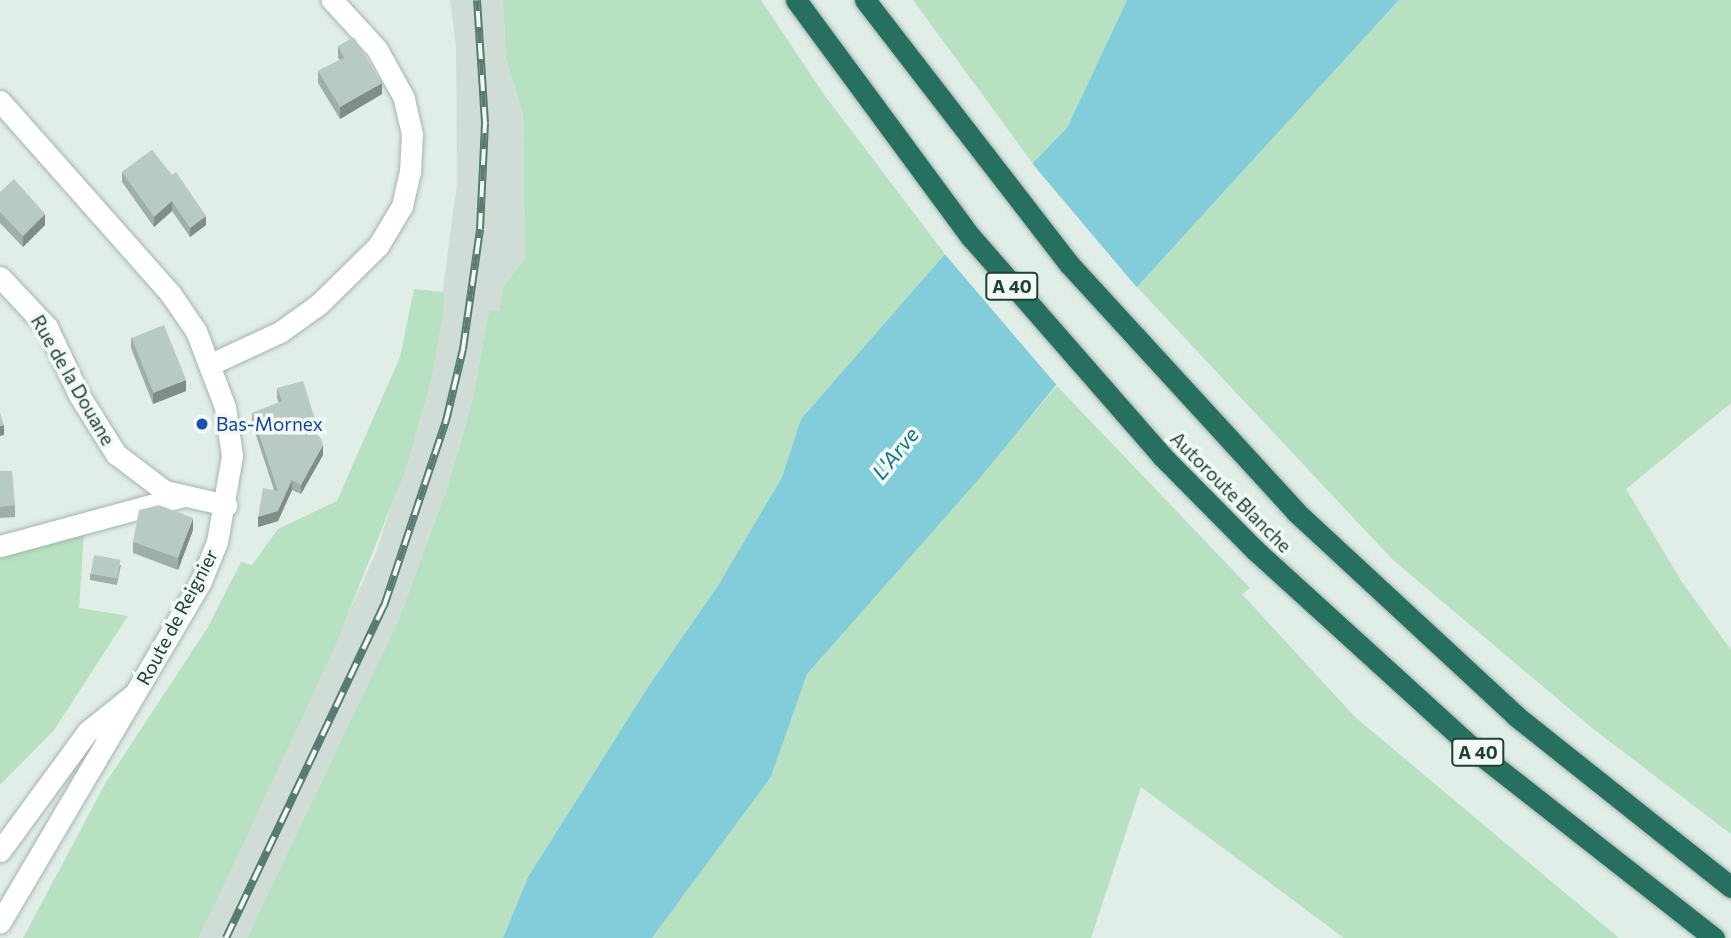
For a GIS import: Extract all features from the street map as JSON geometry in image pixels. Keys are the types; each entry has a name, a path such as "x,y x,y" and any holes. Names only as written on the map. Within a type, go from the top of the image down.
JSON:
{"highway":[{"name":"Autoroute Blanche","path":"796,0 900,145 1029,307 1162,456 1255,550 1478,753 1714,938"},
{"name":"Autoroute Blanche","path":"865,0 1006,188 1069,264 1296,512 1516,716 1731,887"}],"main road":[{"path":"211,364 280,332 320,304 378,246 402,206 412,134 404,97 377,49 332,0"},
{"name":"Route de Reignier","path":"0,101 170,293 211,364 230,436 226,505 200,583 0,923"},
{"name":"Rue de la Douane","path":"0,277 47,327 85,407 116,454 151,484 184,496 226,505"},
{"path":"0,547 184,496"},
{"path":"0,851 87,732 140,689"}],"shaded area":[{"path":"450,0 503,0 506,59 523,114 525,259 503,287 499,312 489,310 473,399 448,486 399,619 247,938 199,938 376,553 431,380 457,183 456,46"}],"green space":[{"path":"503,0 761,0 825,96 945,254 801,419 782,477 719,584 648,687 528,877 503,938 247,938 399,619 448,486 473,399 489,310 499,311 503,287 525,259 523,114 506,59"},
{"path":"913,0 1127,0 1067,128 1034,165"},
{"path":"1399,0 1731,0 1731,403 1626,489 1682,582 1731,650 1731,834 1592,728 1392,559 1137,287"},
{"path":"414,289 443,292 445,300 431,380 405,471 333,651 199,938 23,938 105,784 208,627 241,562 252,565 278,529 337,501 400,357"},
{"path":"1057,386 1250,588 1242,594 1355,717 1619,938 1344,938 1141,787 1091,938 652,938 771,777 807,674"},
{"path":"84,534 79,608 128,616 54,730 0,785 0,558"}],"water":[{"name":"L'Arve","path":"1127,0 1399,0 1137,287 978,480 807,674 771,777 652,938 503,938 528,877 648,687 719,584 782,477 801,419 945,254 1067,128"}],"pier":[{"path":"1031,162 1139,290 1059,388 943,252"}],"building":[{"path":"354,37 382,83 340,107 318,71 344,58 338,46"},
{"path":"152,150 172,175 176,172 206,216 190,228 172,201 154,217 122,172"},
{"path":"14,179 45,214 23,236 0,212 0,192"},
{"path":"164,325 186,380 154,393 132,338"},
{"path":"303,381 323,445 301,485 292,480 278,511 258,517 263,488 278,491 252,413 282,401 277,388"},
{"path":"0,471 12,471 15,505 0,507"},
{"path":"159,505 193,518 178,558 133,542 139,510"},
{"path":"94,555 121,560 117,578 91,574"}],"railway":[{"path":"226,938 384,606 446,421 463,349 480,229 485,123 477,0"}],"place":[{"name":"Bas-Mornex","path":"202,424"}]}
